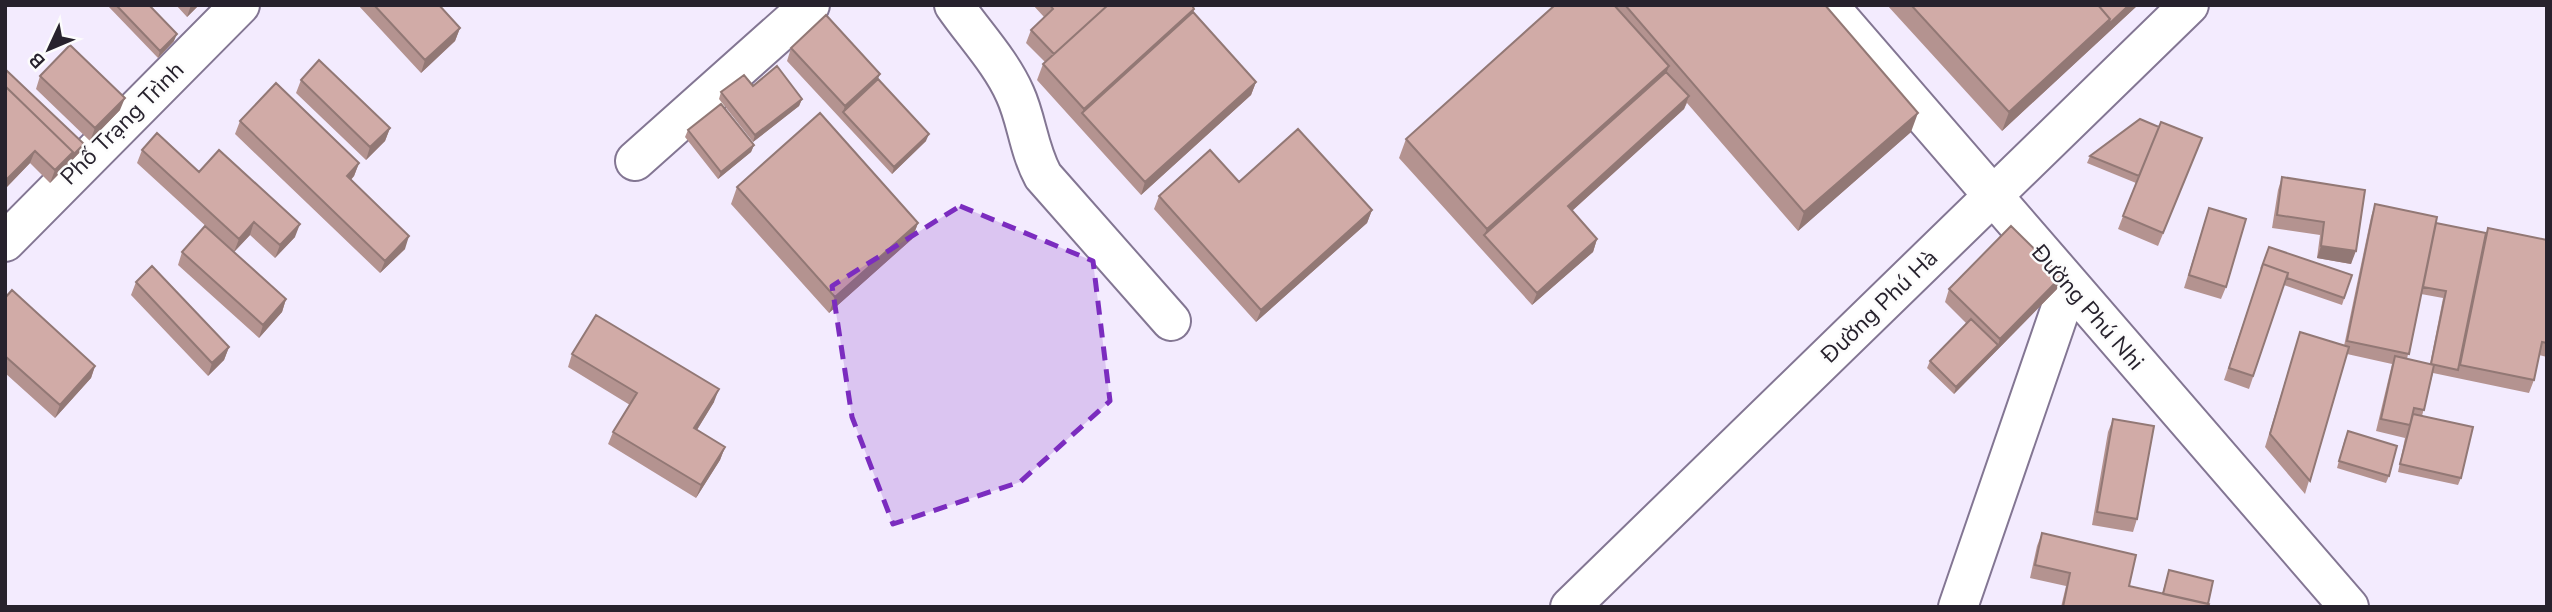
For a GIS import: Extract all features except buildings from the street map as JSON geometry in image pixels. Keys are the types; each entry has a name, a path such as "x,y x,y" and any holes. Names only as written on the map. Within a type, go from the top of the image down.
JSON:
{"street":[{"name":"Phố Trạng Trình","path":"5,242 240,5"},
{"path":"635,161 810,5"},
{"path":"954,5 1005,76 1016,96 1032,155 1043,176 1171,321"},
{"name":"Đường Phú Nhi","path":"1828,5 2349,607"},
{"name":"Đường Phú Hà","path":"1570,607 2189,5"},
{"path":"1958,607 2069,284"}],"highlighted area":[{"path":"960,206 1093,261 1110,401 1020,482 893,524 852,417 832,286"}]}
